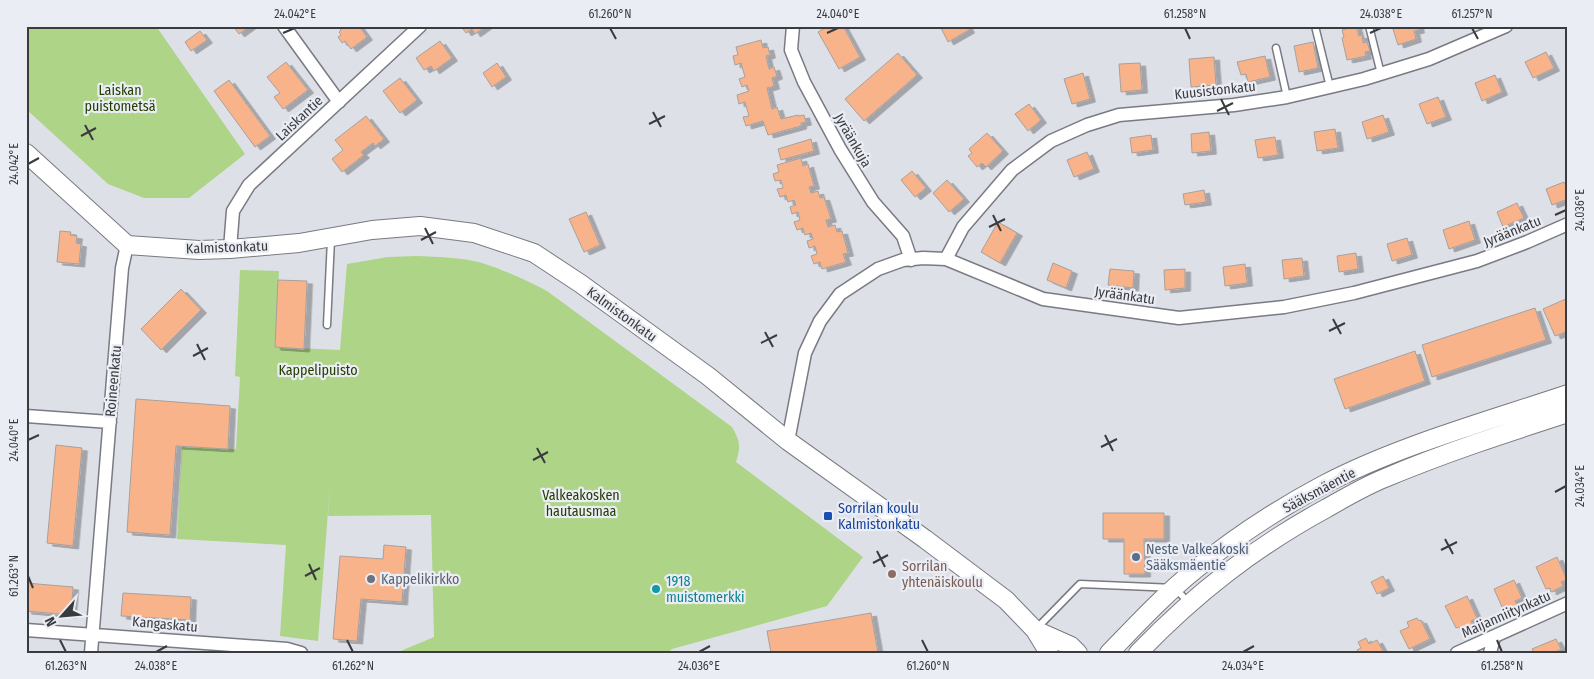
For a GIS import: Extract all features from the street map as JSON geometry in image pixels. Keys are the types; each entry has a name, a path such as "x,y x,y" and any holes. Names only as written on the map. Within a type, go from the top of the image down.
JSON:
{"street":[{"path":"284,26 339,102"},
{"name":"Laiskantie","path":"230,249 233,211 249,185 420,26"},
{"name":"Jyräänkuja","path":"793,26 792,50 804,82 840,149 873,202 903,236 911,260"},
{"name":"Kuusistonkatu","path":"946,259 962,227 1012,170 1051,141 1087,125 1119,115 1234,105 1287,97 1330,87 1429,59 1506,26"},
{"path":"26,153 127,246"},
{"name":"Jyräänkatu","path":"788,441 805,353 820,321 840,294 878,269 903,260 924,258 946,259 1043,299 1178,318 1284,307 1354,293 1477,261 1528,242 1568,224"},
{"name":"Kalmistonkatu","path":"127,246 199,250 230,249 299,243 372,230 420,226 474,233 534,253 581,284 708,376 788,441 1006,600 1035,630 1048,653"},
{"name":"Roineenkatu","path":"91,653 122,268 127,246"},
{"name":"Sääksmäentie","path":"1109,653 1148,612 1196,569 1250,529 1324,485 1369,464 1420,444 1568,394"},
{"name":"Sääksmäentie","path":"1138,653 1189,603 1220,576 1280,534 1384,478 1486,440 1568,413"},
{"path":"26,416 110,422"},
{"name":"Maijanniitynkatu","path":"1457,653 1568,603"},
{"name":"Kangaskatu","path":"26,630 287,649 302,653"},
{"name":"Kalmistonkatu","path":"1035,630 1071,646 1078,653"},
{"path":"1490,653 1494,637"}],"lane":[{"path":"1315,26 1330,87"},
{"path":"1368,26 1381,74"},
{"path":"1276,48 1287,97"},
{"path":"327,325 331,237"},
{"path":"1035,630 1080,584 1175,588 1189,603"}],"green space":[{"name":"Laiskan puistometsä","path":"26,26 156,26 245,154 189,198 144,198 108,184 26,109"},
{"name":"Valkeakosken hautausmaa","path":"388,257 457,258 482,263 547,291 732,427 739,444 736,462 863,557 827,606 672,649 668,653 396,653 434,637 431,515 328,516 331,473 318,641 280,636 286,545 177,539 182,447 236,449 240,377 235,376 240,270 279,271 275,347 340,350 347,264"}],"building":[{"path":"233,26 250,26 239,34"},
{"path":"338,26 359,26 367,37 351,49 345,41 342,43 338,37 341,35 339,32 341,30"},
{"path":"461,26 486,26 475,34 472,29 466,33"},
{"path":"828,26 843,26 860,57 839,69 818,32"},
{"path":"940,26 967,26 969,30 948,42"},
{"path":"1356,26 1359,36 1362,35 1363,43 1367,42 1370,51 1365,52 1366,56 1347,60 1342,30"},
{"path":"1392,26 1418,26 1419,30 1414,31 1416,39 1398,45"},
{"path":"200,31 207,40 191,51 185,42"},
{"path":"761,40 763,48 768,47 770,55 766,56 769,69 774,67 777,76 772,78 774,86 767,88 772,109 777,107 781,119 804,115 806,122 801,123 801,126 768,135 763,121 746,126 743,117 749,116 745,102 739,104 737,95 749,91 747,85 742,87 739,79 745,77 741,63 735,65 733,56 738,55 736,47"},
{"path":"440,41 452,58 434,71 431,66 424,70 416,58"},
{"path":"1313,42 1318,68 1299,72 1294,46"},
{"path":"1546,52 1554,68 1533,78 1525,62"},
{"path":"898,53 917,75 864,121 845,99"},
{"path":"1265,56 1270,77 1248,82 1246,74 1241,75 1237,62"},
{"path":"1214,57 1216,85 1191,87 1189,59"},
{"path":"286,62 308,90 283,109 274,97 280,93 267,77"},
{"path":"497,63 506,77 492,87 483,73"},
{"path":"1140,63 1142,90 1121,92 1119,64"},
{"path":"1083,73 1090,99 1072,104 1064,79"},
{"path":"1495,75 1502,92 1482,101 1475,83"},
{"path":"400,78 417,100 400,113 383,91"},
{"path":"229,80 270,136 255,147 214,91"},
{"path":"1438,97 1446,117 1427,124 1419,104"},
{"path":"1029,104 1041,120 1028,131 1015,114"},
{"path":"1383,115 1389,132 1367,139 1362,122"},
{"path":"366,116 384,139 375,146 373,143 361,152 364,155 342,172 332,159 343,150 335,140"},
{"path":"1335,129 1338,148 1317,151 1314,132"},
{"path":"1209,132 1211,151 1192,153 1191,134"},
{"path":"987,133 1003,151 986,167 982,163 977,167 968,156 972,153 969,149"},
{"path":"1151,135 1153,150 1132,153 1130,138"},
{"path":"1275,137 1278,155 1258,158 1255,140"},
{"path":"811,139 814,151 781,160 778,149"},
{"path":"1087,152 1094,169 1074,177 1067,160"},
{"path":"801,158 803,166 808,164 814,186 809,187 811,193 818,191 820,198 824,197 831,219 826,220 828,227 835,225 837,232 842,231 848,253 843,254 846,262 822,269 820,262 814,264 811,256 817,254 815,246 809,248 807,241 813,239 811,233 805,235 803,228 797,230 794,222 800,220 798,212 792,214 790,207 796,205 794,200 788,202 786,195 780,197 777,189 783,188 781,180 775,181 773,174 779,172 777,165"},
{"path":"912,171 926,188 915,197 901,180"},
{"path":"947,180 964,199 949,212 933,193"},
{"path":"1564,182 1568,190 1568,199 1552,205 1546,189"},
{"path":"1204,190 1206,202 1185,205 1183,194"},
{"path":"1517,203 1524,218 1503,227 1497,212"},
{"path":"586,212 600,245 584,252 569,219"},
{"path":"1469,221 1475,240 1449,249 1443,230"},
{"path":"998,222 1017,233 1000,263 981,252"},
{"path":"60,231 71,232 70,235 77,236 76,243 81,244 79,264 57,262"},
{"path":"1407,238 1412,255 1392,261 1387,244"},
{"path":"1356,253 1358,269 1339,272 1337,256"},
{"path":"1302,258 1304,276 1284,279 1282,260"},
{"path":"1053,263 1072,271 1066,288 1047,280"},
{"path":"1245,264 1247,283 1225,286 1223,267"},
{"path":"1110,269 1134,271 1133,288 1108,285"},
{"path":"1185,269 1185,288 1165,290 1164,270"},
{"path":"278,280 307,281 304,349 275,347"},
{"path":"181,289 201,310 161,350 141,329"},
{"path":"1568,298 1568,331 1555,336 1543,309"},
{"path":"1535,308 1546,340 1432,377 1422,345"},
{"path":"1415,351 1425,381 1345,409 1334,379"},
{"path":"136,399 230,406 228,449 176,446 170,535 127,532"},
{"path":"56,445 82,448 73,546 47,543"},
{"path":"1103,513 1164,513 1164,539 1144,539 1145,574 1124,574 1124,539 1103,539"},
{"name":"Kappelikirkko","path":"384,545 406,547 402,602 361,599 357,641 333,639 340,556 383,559"},
{"path":"1557,557 1567,580 1561,582 1563,586 1551,592 1550,588 1546,589 1536,567"},
{"path":"1383,576 1389,588 1377,594 1371,582"},
{"path":"1514,580 1522,598 1515,601 1517,605 1507,610 1505,605 1502,607 1494,589"},
{"path":"26,583 73,587 71,615 26,611"},
{"path":"123,593 191,597 190,620 121,616"},
{"path":"1467,596 1477,618 1471,621 1473,625 1461,631 1459,627 1456,628 1445,606"},
{"path":"871,613 878,653 771,653 767,631"},
{"path":"1417,618 1419,621 1421,620 1430,639 1409,649 1400,631 1409,627 1407,622"},
{"path":"1366,638 1369,644 1377,640 1384,653 1359,653 1357,650 1361,648 1358,642"},
{"path":"1556,639 1561,649 1557,651 1558,653 1534,653 1532,649"}],"place":[{"name":"Sorrilan koulu Kalmistonkatu","path":"828,516"},
{"name":"Neste Valkeakoski Sääksmäentie","path":"1136,557"},
{"name":"Sorrilan yhtenäiskoulu","path":"892,574"},
{"name":"Kappelikirkko","path":"371,579"},
{"name":"1918 muistomerkki","path":"656,589"}],"park label":[{"name":"Kappelipuisto","path":"318,370"}]}
